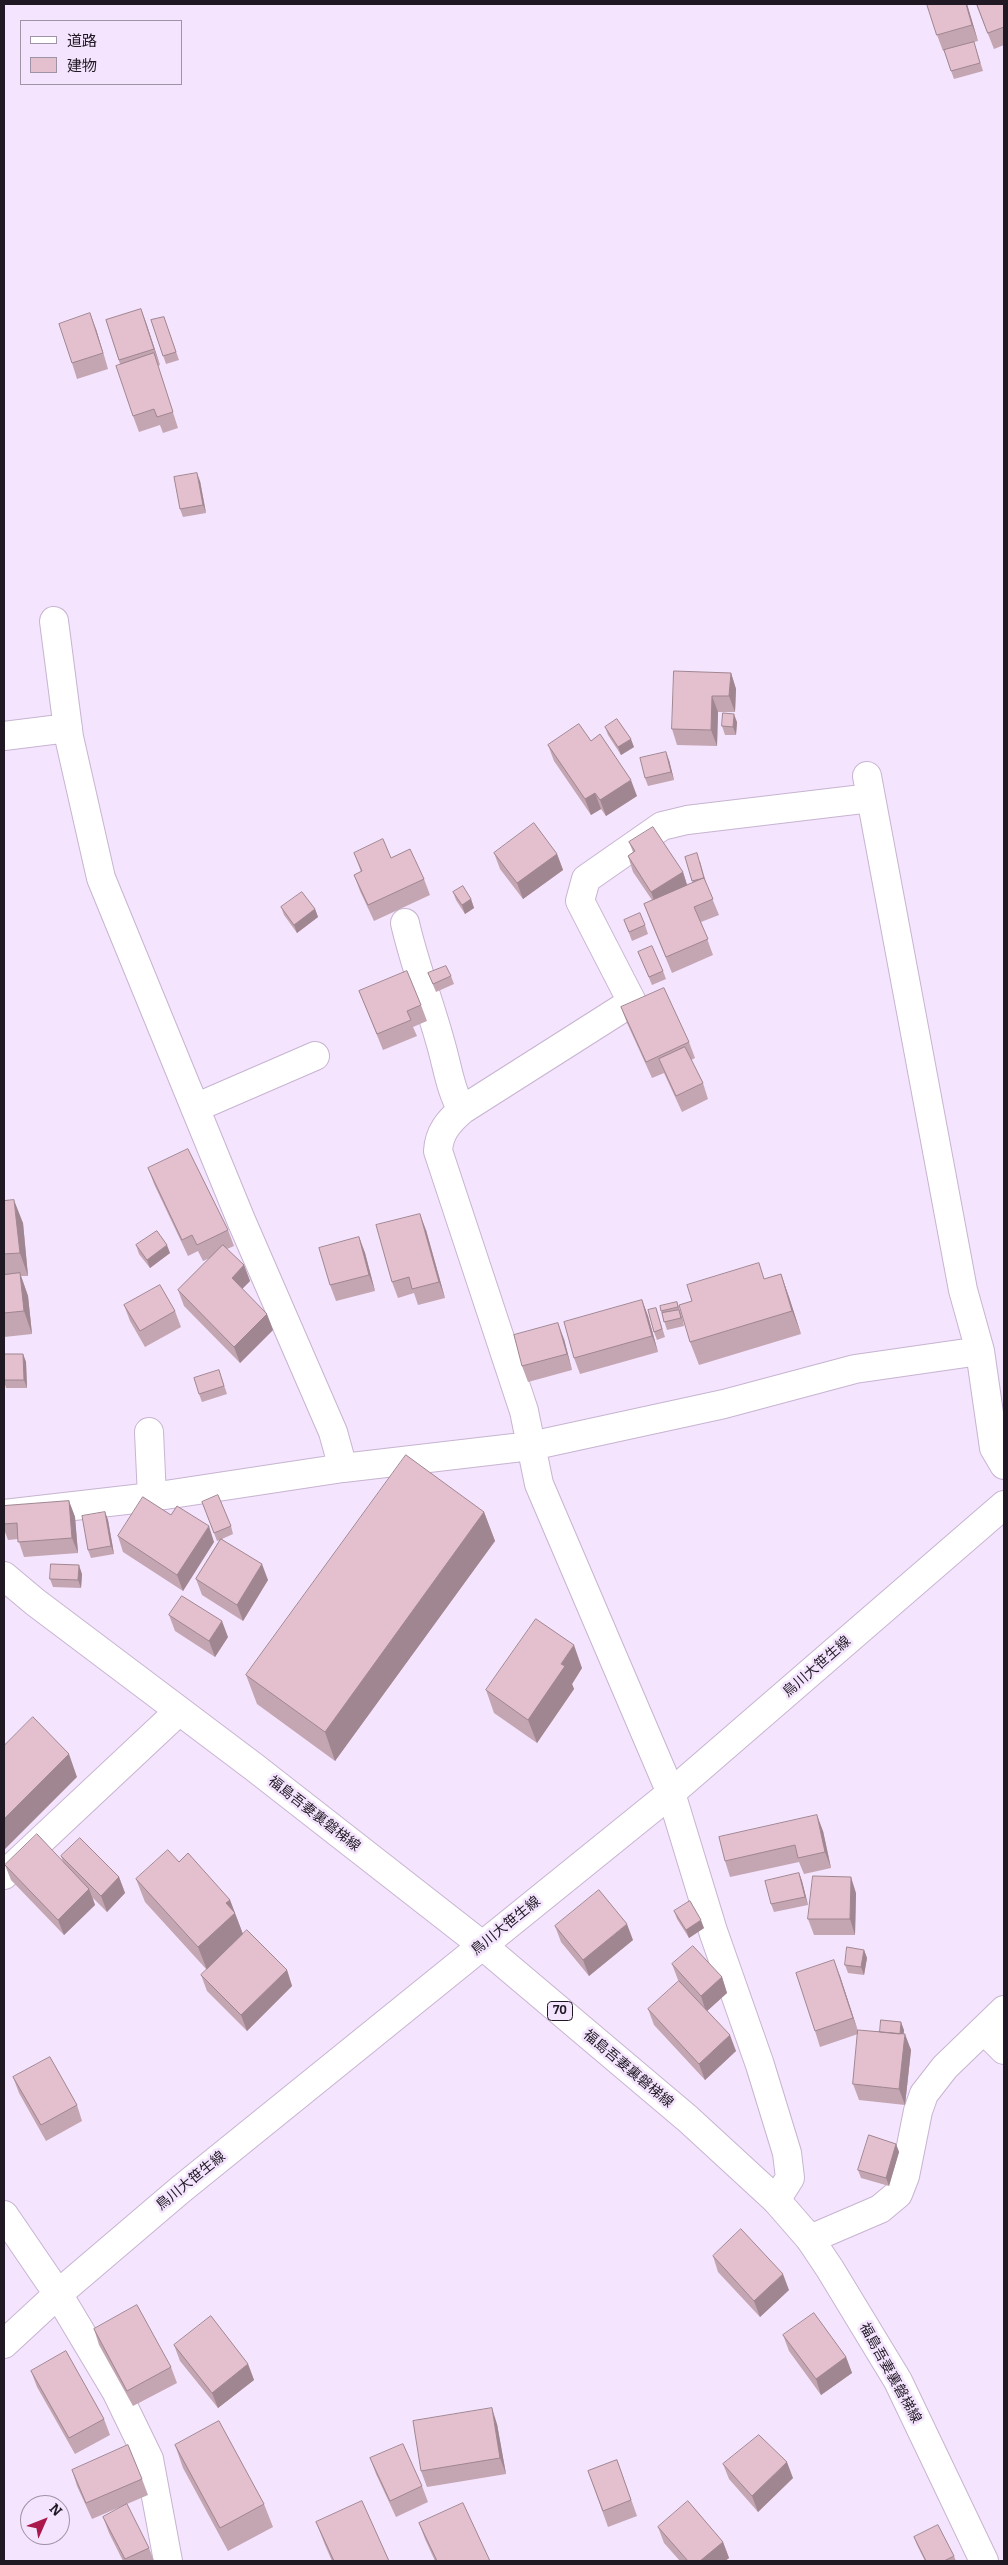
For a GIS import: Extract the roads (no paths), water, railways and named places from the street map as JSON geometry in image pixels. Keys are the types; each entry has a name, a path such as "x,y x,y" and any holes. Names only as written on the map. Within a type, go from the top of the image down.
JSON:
{"street":[{"path":"54,621 68,728 101,878 195,1108 333,1432 343,1468"},
{"path":"4,736 68,728"},
{"path":"776,2200 790,2178 787,2153 760,2065 713,1931 671,1793 539,1484 524,1410 438,1151 439,1139 448,1122 462,1110 632,1002 580,901 586,879 662,826 869,787 963,1290 980,1351 994,1448 1004,1465"},
{"path":"405,923 412,956 440,1040 455,1099 462,1110"},
{"path":"195,1108 315,1056"},
{"path":"4,1514 152,1497 343,1468 531,1446 724,1404 855,1369 980,1351"},
{"path":"149,1432 152,1497"},
{"name":"鳥川大笹生線","path":"4,2344 58,2294 180,2190 671,1793 1004,1505"},
{"name":"福島吾妻裏磐梯線","path":"4,1576 35,1602 482,1945 688,2119 776,2200 810,2240 830,2269 898,2381 984,2561"},
{"path":"4,1875 179,1711"},
{"path":"810,2240 880,2209 898,2194 905,2176 918,2111 924,2094 945,2068 1004,2010"},
{"path":"984,2030 1004,2050"},
{"path":"4,2215 58,2294 116,2391 150,2459 168,2561"}]}
